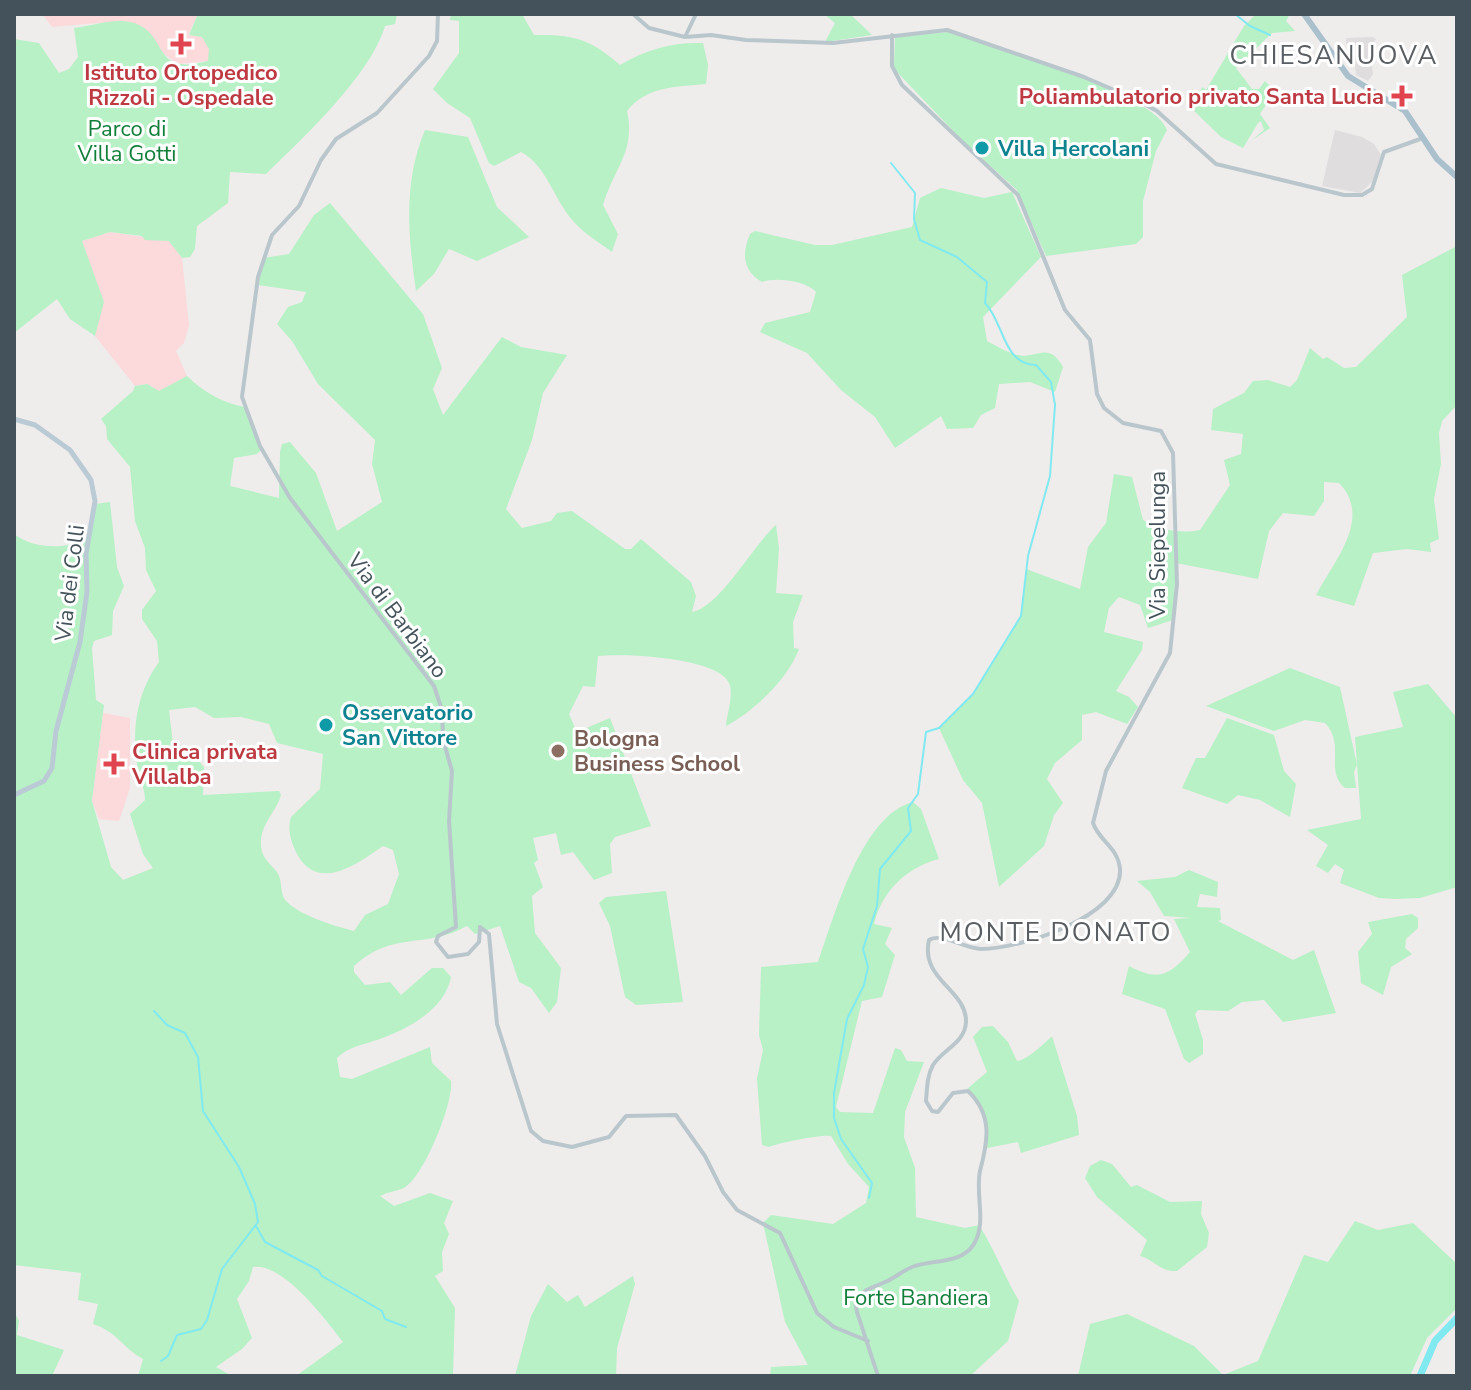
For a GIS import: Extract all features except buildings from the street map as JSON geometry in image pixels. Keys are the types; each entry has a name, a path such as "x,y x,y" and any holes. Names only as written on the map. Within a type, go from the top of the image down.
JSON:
{"main road":[{"path":"1304,14 1345,73 1405,111 1437,159 1457,177"},
{"name":"Via dei Colli","path":"14,419 35,425 78,458 93,485 95,501 86,554 87,592 80,642 56,731 52,768 44,781 14,795"}],"street":[{"name":"Via di Barbiano","path":"438,14 437,35 429,56 379,111 349,129 331,146 299,206 272,235 258,277 243,403 260,446 298,509 354,577 394,638 434,686 441,707 444,743 452,771 449,821 456,915 456,927 438,936 436,942 448,957 458,957 477,948 480,927 488,932 497,1024 531,1131 543,1141 572,1147 609,1137 626,1116 676,1115 737,1210 780,1233 817,1313 834,1327 868,1341"},
{"path":"633,14 649,28 685,37 711,35 833,43 947,30 1084,77 1157,111 1216,164 1351,196 1367,193 1375,184 1384,152 1423,138"},
{"path":"685,37 696,14"},
{"name":"Via Siepelunga","path":"868,1341 855,1301 861,1293 908,1268 959,1257 975,1243 978,1231 978,1185 989,1136 978,1101 968,1091 959,1091 938,1112 932,1111 926,1101 933,1065 964,1033 966,1021 960,1003 932,969 929,940 940,938 979,949 1001,948 1066,927 1096,908 1116,890 1120,881 1118,856 1093,823 1106,771 1170,653 1177,584 1173,453 1161,431 1123,423 1104,408 1097,394 1096,362 1090,340 1065,310 1022,203 1013,189 902,85 892,66 892,35"},
{"path":"868,1341 878,1376"}],"shaded area":[{"name":"Istituto Ortopedico Rizzoli - Ospedale","path":"42,14 198,14 188,35 202,37 210,49 208,61 177,64 158,49 147,31 109,22 52,27"},
{"path":"1346,38 1376,39 1370,49 1373,74 1368,81 1356,75 1353,49 1346,44"},
{"path":"1335,130 1362,137 1374,144 1381,155 1373,181 1360,193 1322,186"},
{"path":"110,232 169,241 182,258 189,325 184,343 176,351 187,376 159,391 147,384 135,386 95,336 103,302 82,241"},
{"name":"Clinica privata Villalba","path":"103,713 130,718 130,788 119,821 99,819 92,801"}],"green space":[{"name":"Parco di Villa Gotti","path":"198,14 397,14 395,24 385,26 377,45 351,85 266,174 230,172 228,203 197,226 195,249 190,257 182,258 169,241 145,240 142,236 110,232 82,241 104,302 95,336 70,319 57,299 14,333 14,39 39,43 59,73 69,69 78,57 74,28 114,21 130,22 147,30 169,60 190,64 208,61 209,49 202,37 189,35"},
{"path":"451,14 522,14 534,35 581,40 600,49 620,65 660,48 703,43 708,65 706,84 653,92 627,111 629,137 626,149 603,205 618,234 612,252 573,221 544,174 530,158 521,152 494,166 489,163 470,118 433,89 459,53 459,21 450,20"},
{"path":"824,14 850,14 872,35 825,42 835,23"},
{"path":"1256,14 1290,14 1286,21 1295,31 1272,33 1236,68 1252,89 1259,89 1265,81 1275,91 1260,114 1270,128 1251,141 1264,130 1261,121 1258,123 1243,148 1221,137 1187,104 1203,87 1206,90 1244,26"},
{"path":"948,32 1069,72 1104,86 1156,115 1167,130 1156,151 1143,201 1143,237 1136,244 1046,256 1017,190 965,143 894,69 895,37"},
{"path":"425,130 468,137 497,207 529,237 477,261 449,249 434,274 416,291 411,250 410,189"},
{"path":"941,188 984,198 1012,192 1041,257 983,317 987,341 1020,356 1050,353 1063,367 1055,392 1030,382 999,384 995,408 981,415 973,428 947,429 941,416 895,448 875,417 841,390 807,353 760,332 765,323 810,312 816,292 790,281 762,282 747,267 746,248 750,234 755,231 815,245 832,245 912,227 920,198"},
{"path":"330,203 423,314 442,368 433,389 443,415 502,337 521,347 567,355 543,393 532,440 506,509 522,528 551,521 557,513 572,511 625,549 631,549 641,539 691,582 696,596 692,612 703,608 725,588 776,525 779,548 776,593 803,595 793,622 794,648 799,649 787,672 769,693 726,726 731,698 729,683 721,674 707,667 669,659 598,656 595,687 583,686 569,714 577,732 610,718 651,826 615,837 610,844 612,873 594,880 573,852 561,855 556,833 533,838 538,860 534,863 543,887 532,896 535,933 561,968 557,1002 549,1013 531,988 519,982 500,926 475,934 467,926 436,937 396,944 382,948 354,966 354,972 365,985 390,982 401,995 432,968 443,968 451,977 441,999 423,1017 337,1058 340,1077 352,1079 430,1047 432,1063 451,1081 443,1121 420,1170 404,1188 380,1196 394,1206 430,1193 453,1201 444,1223 449,1234 442,1252 443,1271 435,1276 455,1308 453,1376 296,1376 343,1342 315,1307 290,1283 265,1268 253,1267 249,1281 237,1299 252,1338 216,1367 232,1376 138,1376 143,1359 108,1331 93,1324 98,1304 78,1300 81,1273 14,1265 14,534 41,545 61,546 80,541 88,536 95,504 110,502 117,567 124,586 113,611 112,635 94,641 92,648 96,700 104,705 92,801 111,867 123,880 153,868 143,854 130,814 145,800 135,741 140,700 159,662 157,641 142,619 142,610 156,591 146,570 145,548 135,521 130,467 107,439 106,426 101,419 135,386 147,384 159,391 187,376 214,396 245,407 262,449 257,454 234,458 230,486 279,498 280,452 282,444 290,442 316,473 337,531 382,502 372,464 375,440 318,384 292,341 277,324 288,307 302,302 306,292 258,285 263,258 289,254 314,215","holes":["195,707 214,718 241,717 269,724 277,743 323,754 320,789 291,817 290,822 293,845 306,866 316,872 338,871 383,846 393,850 399,874 388,904 365,915 354,931 308,915 284,898 279,875 265,858 261,846 264,827 281,795 279,791 203,795 204,767 186,746 173,744 169,710"]},
{"path":"1457,246 1457,405 1442,421 1439,433 1441,464 1434,499 1439,539 1430,543 1431,552 1407,549 1373,553 1354,606 1316,595 1340,554 1351,525 1349,496 1339,483 1324,482 1324,501 1314,516 1283,513 1269,531 1258,579 1176,563 1173,620 1148,628 1140,605 1119,597 1109,608 1104,632 1143,642 1142,650 1116,691 1129,697 1138,707 1127,724 1096,712 1082,715 1082,740 1055,763 1047,779 1063,803 1054,815 1044,846 999,887 982,803 963,780 939,728 973,694 1021,616 1026,569 1080,589 1088,547 1106,523 1114,474 1132,477 1143,520 1170,530 1200,530 1230,485 1224,460 1241,454 1243,434 1211,430 1213,409 1244,393 1253,381 1268,380 1290,387 1297,380 1310,348 1323,359 1327,357 1344,368 1356,367 1407,317 1402,275"},
{"path":"1290,668 1340,687 1357,765 1354,772 1356,788 1345,788 1339,781 1334,740 1325,723 1305,720 1274,731 1206,706"},
{"path":"1428,684 1457,718 1457,887 1420,898 1379,898 1340,883 1344,870 1335,864 1328,873 1316,866 1328,845 1307,830 1361,819 1355,737 1403,727 1393,692"},
{"path":"1227,718 1274,735 1284,771 1296,784 1290,817 1260,800 1238,795 1227,804 1182,788 1196,758 1205,758"},
{"name":"Forte Bandiera","path":"913,802 921,809 939,859 906,874 890,891 878,912 874,924 892,928 885,944 895,955 882,997 862,1001 836,1107 840,1112 873,1113 895,1048 901,1050 907,1061 924,1062 905,1112 904,1137 915,1168 916,1217 965,1228 979,1225 1019,1301 1008,1341 970,1376 770,1376 771,1367 808,1365 785,1322 763,1223 771,1215 833,1224 866,1203 869,1187 848,1164 831,1136 800,1139 769,1147 762,1145 757,1079 763,1050 759,1035 761,967 818,962 841,895 864,847 878,826 895,811"},
{"path":"1189,870 1218,882 1217,897 1200,894 1197,907 1220,908 1221,920 1218,921 1293,960 1314,950 1336,1013 1283,1022 1264,1000 1242,1002 1228,1011 1198,1010 1195,1014 1203,1040 1203,1054 1189,1063 1184,1059 1165,1009 1122,994 1129,966 1148,974 1163,974 1190,952 1174,919 1191,918 1164,916 1150,892 1137,881 1175,877"},
{"path":"666,891 683,1002 636,1005 625,997 610,926 599,903 606,897"},
{"path":"1412,914 1418,918 1418,928 1406,939 1405,948 1412,954 1391,967 1383,995 1361,983 1358,952 1372,934 1368,922"},
{"path":"993,1026 1008,1042 1017,1061 1031,1054 1052,1036 1077,1116 1079,1135 1021,1153 1018,1142 987,1148 983,1116 967,1089 987,1072 973,1037 982,1027"},
{"path":"1101,1160 1112,1164 1131,1187 1137,1185 1170,1202 1202,1201 1201,1214 1209,1233 1207,1247 1177,1271 1166,1270 1140,1256 1147,1240 1097,1197 1085,1178 1090,1166"},
{"path":"1355,1221 1378,1230 1413,1223 1457,1264 1457,1308 1427,1338 1410,1376 1078,1376 1090,1324 1127,1314 1194,1346 1223,1375 1258,1361 1304,1255 1328,1262"},
{"path":"633,1276 635,1284 617,1348 616,1376 515,1376 531,1316 548,1284 567,1302 578,1295 585,1307"},
{"path":"14,1311 19,1321 17,1335 64,1350 52,1376 14,1376"}],"waterway":[{"path":"1235,14 1250,26 1270,35"},
{"path":"869,1198 872,1183 841,1139 834,1118 834,1093 847,1019 864,985 868,967 863,949 877,906 880,869 911,831 908,808 918,794 926,732 939,728 973,694 1021,616 1028,556 1050,476 1055,405 1051,382 1036,365 1025,363 1010,350 985,303 987,282 957,257 920,240 914,219 915,193 891,163"},
{"path":"154,1011 167,1025 185,1033 198,1057 203,1111 239,1167 255,1204 258,1222 222,1269 207,1320 201,1329 177,1335 168,1356 161,1361"},
{"path":"256,1226 265,1242 318,1270 322,1276 382,1311 385,1319 406,1327"},
{"path":"1420,1376 1435,1341 1457,1318"}],"place":[{"name":"Istituto Ortopedico Rizzoli - Ospedale","path":"181,44"},
{"name":"Poliambulatorio privato Santa Lucia","path":"1402,96"},
{"name":"Villa Hercolani","path":"982,148"},
{"name":"Osservatorio San Vittore","path":"326,725"},
{"name":"Bologna Business School","path":"558,751"},
{"name":"Clinica privata Villalba","path":"114,764"}],"district":[{"name":"CHIESANUOVA","path":"1334,55"},
{"name":"MONTE DONATO","path":"1056,932"}]}
